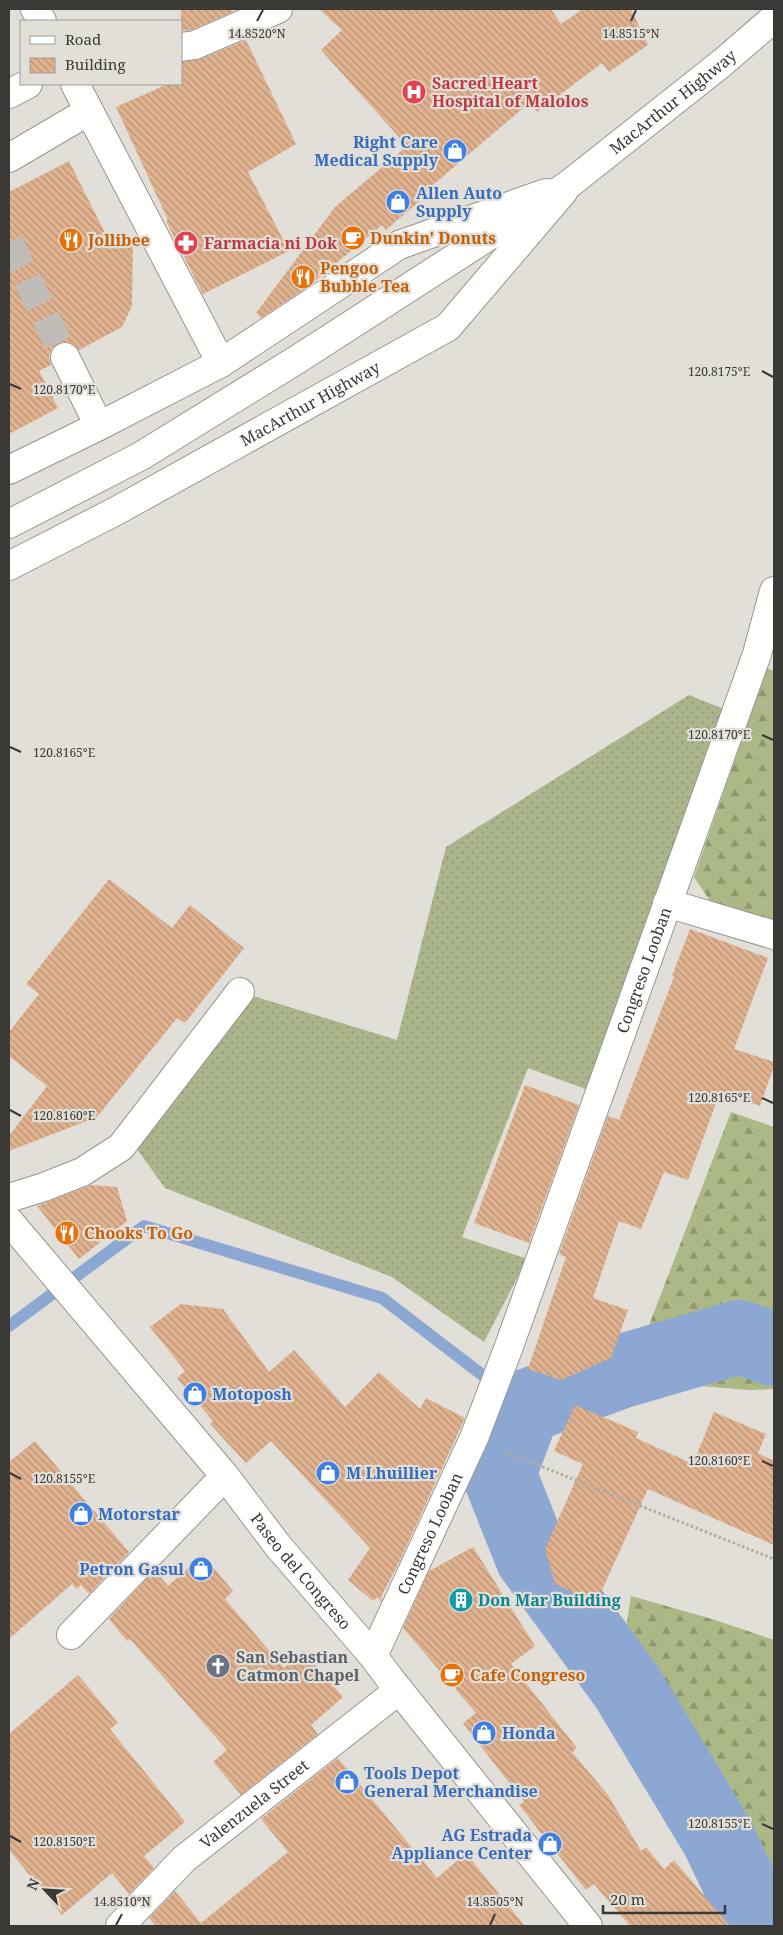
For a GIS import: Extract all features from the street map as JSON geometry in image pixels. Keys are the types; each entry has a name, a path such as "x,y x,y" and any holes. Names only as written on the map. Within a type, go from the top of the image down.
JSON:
{"main road":[{"path":"35,9 41,20"},
{"path":"182,47 195,45 278,9"},
{"name":"MacArthur Highway","path":"9,524 141,456 298,359 568,185 722,63 774,18"},
{"path":"9,94 26,85"},
{"path":"76,85 221,363"},
{"path":"9,158 90,111"},
{"name":"MacArthur Highway","path":"9,470 221,363 399,245 568,185"},
{"name":"MacArthur Highway","path":"9,566 118,510 448,327 568,185"},
{"path":"65,357 99,426"},
{"name":"Congreso Looban","path":"373,1656 485,1410 508,1349 757,654 774,591"},
{"path":"667,903 774,935"},
{"path":"9,1198 82,1172 121,1147 240,992"},
{"name":"Paseo del Congreso","path":"9,1221 225,1476 278,1546 373,1656 588,1926"},
{"path":"71,1635 225,1476"},
{"name":"Valenzuela Street","path":"120,1926 184,1859 399,1690"}],"path":[{"path":"522,1460 774,1559"}],"green space":[{"path":"767,668 774,671 774,923 712,904 694,877"},
{"path":"689,695 736,714 591,1091 528,1068 462,1237 527,1259 484,1342 392,1277 165,1188 123,1130 237,991 397,1040 446,847"},
{"path":"731,1112 774,1127 774,1389 749,1390 628,1380"},
{"path":"631,1596 712,1619 774,1640 774,1879 624,1641"}],"building":[{"path":"181,9 232,9 233,12 191,30 182,31"},
{"path":"319,9 551,9 561,24 583,9 631,9 648,45 609,72 602,63 537,112 529,103 427,190 429,193 386,230 382,225 305,289 261,318 256,313 335,207 407,146 321,50 342,30"},
{"path":"246,40 296,144 248,172 289,251 203,294 166,221 168,220 116,107 166,85 182,85 182,62 201,59"},
{"path":"69,161 112,247 133,237 132,306 122,327 79,350 74,344 67,342 59,343 52,348 49,356 51,365 39,371 58,408 9,434 9,192"},
{"path":"109,879 172,928 190,905 244,948 185,1023 177,1018 97,1117 9,1151 9,1136 47,1086 9,1056 9,1032 39,994 26,984"},
{"path":"690,929 768,958 734,1049 774,1062 774,1066 760,1106 720,1092 688,1180 664,1172 641,1229 619,1221 593,1298 628,1310 611,1358 561,1380 528,1369 566,1257 559,1254 608,1116 619,1120 674,977 672,976"},
{"path":"525,1085 579,1105 529,1243 474,1223"},
{"path":"91,1185 117,1187 127,1221 79,1259 37,1206"},
{"path":"181,1304 223,1309 269,1372 294,1350 345,1407 379,1372 420,1409 426,1398 465,1418 400,1560 380,1599 383,1598 381,1602 377,1597 373,1601 348,1580 370,1548 271,1441 246,1463 210,1424 213,1421 177,1378 185,1371 150,1327"},
{"path":"575,1405 638,1432 636,1438 693,1464 714,1412 766,1434 758,1453 774,1461 774,1545 648,1489 596,1603 555,1584 545,1549 583,1464 554,1451"},
{"path":"35,1441 129,1552 89,1594 81,1585 76,1589 72,1584 9,1639 9,1462"},
{"path":"473,1547 535,1646 511,1664 577,1748 572,1752 608,1795 641,1851 646,1847 664,1869 674,1860 730,1926 630,1926 594,1884 586,1890 519,1805 524,1802 463,1723 476,1713 403,1628 429,1571"},
{"path":"203,1555 233,1591 225,1599 284,1668 303,1651 343,1697 311,1725 318,1734 241,1795 213,1762 227,1750 130,1639 127,1641 109,1619 149,1576 151,1578 157,1573 168,1586"},
{"path":"78,1675 118,1723 110,1729 185,1822 144,1856 154,1868 129,1894 112,1873 62,1915 9,1850 9,1734"},
{"path":"338,1758 437,1878 466,1853 525,1926 156,1926 149,1918 175,1891 201,1923 288,1852 261,1819"}],"waterway":[{"path":"9,1326 144,1226 382,1298 524,1407"},
{"path":"760,1926 718,1838 627,1687 532,1557 499,1474 524,1407 619,1372 739,1337 774,1349"}],"tunnel":[{"path":"9,242 65,357"}],"place":[{"name":"Sacred Heart Hospital of Malolos","path":"414,92"},
{"name":"Right Care Medical Supply","path":"455,151"},
{"name":"Allen Auto Supply","path":"398,202"},
{"name":"Dunkin' Donuts","path":"353,238"},
{"name":"Jollibee","path":"71,240"},
{"name":"Farmacia ni Dok","path":"186,243"},
{"name":"Pengoo Bubble Tea","path":"303,277"},
{"name":"Chooks To Go","path":"67,1233"},
{"name":"Motoposh","path":"195,1394"},
{"name":"M Lhuillier","path":"328,1473"},
{"name":"Motorstar","path":"81,1514"},
{"name":"Petron Gasul","path":"201,1569"},
{"name":"Don Mar Building","path":"461,1600"},
{"name":"San Sebastian Catmon Chapel","path":"218,1666"},
{"name":"Cafe Congreso","path":"452,1675"},
{"name":"Honda","path":"484,1733"},
{"name":"Tools Depot General Merchandise","path":"347,1782"},
{"name":"AG Estrada Appliance Center","path":"550,1844"}]}
